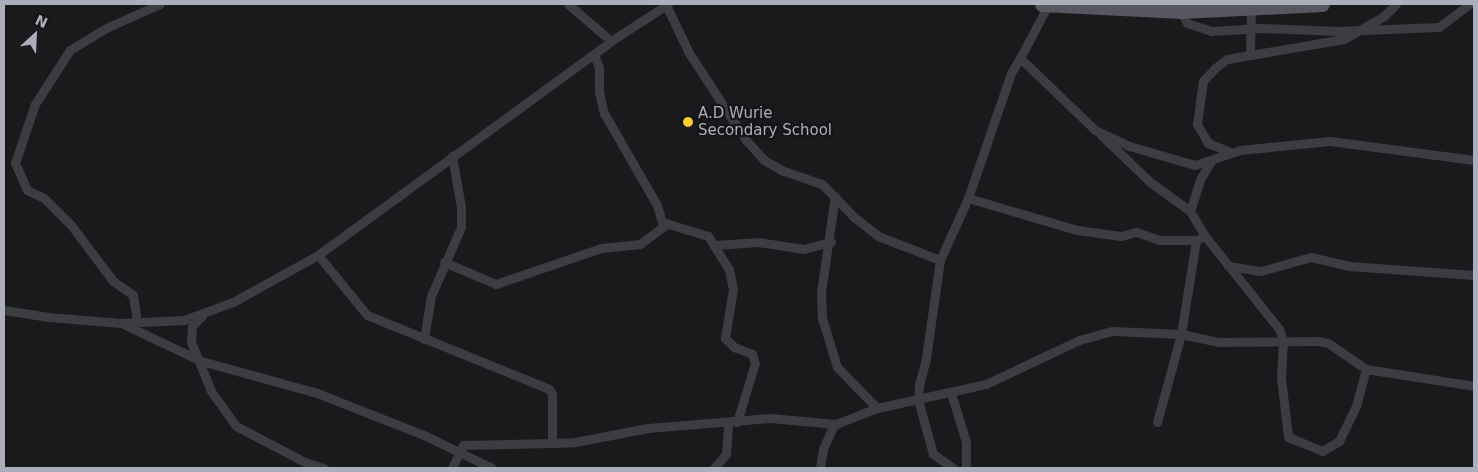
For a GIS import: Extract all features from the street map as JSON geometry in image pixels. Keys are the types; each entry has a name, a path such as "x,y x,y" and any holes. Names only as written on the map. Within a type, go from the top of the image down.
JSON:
{"main road":[{"path":"1045,4 1181,11 1251,6 1322,4"}],"street":[{"path":"137,321 133,295 118,287 71,225 44,198 28,190 15,163 35,104 70,50 106,28 160,4"},
{"path":"568,4 611,41"},
{"path":"324,468 305,462 236,426 212,391 190,334 195,321 318,255 611,41 667,4 689,53 756,152 781,170 822,184 854,217 878,236 940,260"},
{"path":"953,468 933,454 918,400 940,260 968,198 1011,73 1045,4"},
{"path":"1230,152 1208,143 1197,124 1203,81 1215,68 1227,59 1321,44 1362,30 1384,16 1396,4"},
{"path":"1181,11 1187,23 1195,28 1211,31 1249,29 1362,30 1439,27 1470,4"},
{"path":"1250,54 1249,29 1251,6"},
{"path":"594,54 604,113 657,205 662,222 698,230 716,245 729,269 732,289 726,338 734,347 752,354 755,363 733,422 726,454 714,468"},
{"path":"1020,58 1150,182 1190,211 1205,236 1274,321 1283,340 1281,378 1288,437 1311,449 1331,448 1347,429 1362,388 1366,369"},
{"path":"1095,130 1158,156 1195,165 1211,162 1230,152 1330,141 1474,160"},
{"path":"424,339 431,296 444,262 461,227 461,207 452,156"},
{"path":"1190,211 1202,178 1211,162"},
{"path":"835,196 831,242 821,292 822,318 828,341 844,376 877,408"},
{"path":"968,198 1077,230 1121,236 1136,232 1160,240 1196,240 1205,236"},
{"path":"444,262 496,284 602,248 640,244 667,224"},
{"path":"1156,422 1181,334 1196,240"},
{"path":"716,245 758,242 803,249 831,242"},
{"path":"318,255 367,315 549,389 552,394 552,443"},
{"path":"1228,266 1261,271 1311,257 1349,266 1474,275"},
{"path":"4,310 48,318 121,323 184,320 202,316"},
{"path":"121,323 201,361 317,393 458,451 492,468"},
{"path":"452,468 458,451 463,446 473,443 576,442 648,428 770,418 834,424 877,408 986,384 1080,340 1113,331 1181,334 1219,342 1283,340 1328,343 1366,369 1474,386"},
{"path":"951,393 966,442 966,468"},
{"path":"820,468 823,449 834,424"}],"place":[{"name":"A.D Wurie Secondary School","path":"688,122"}]}
